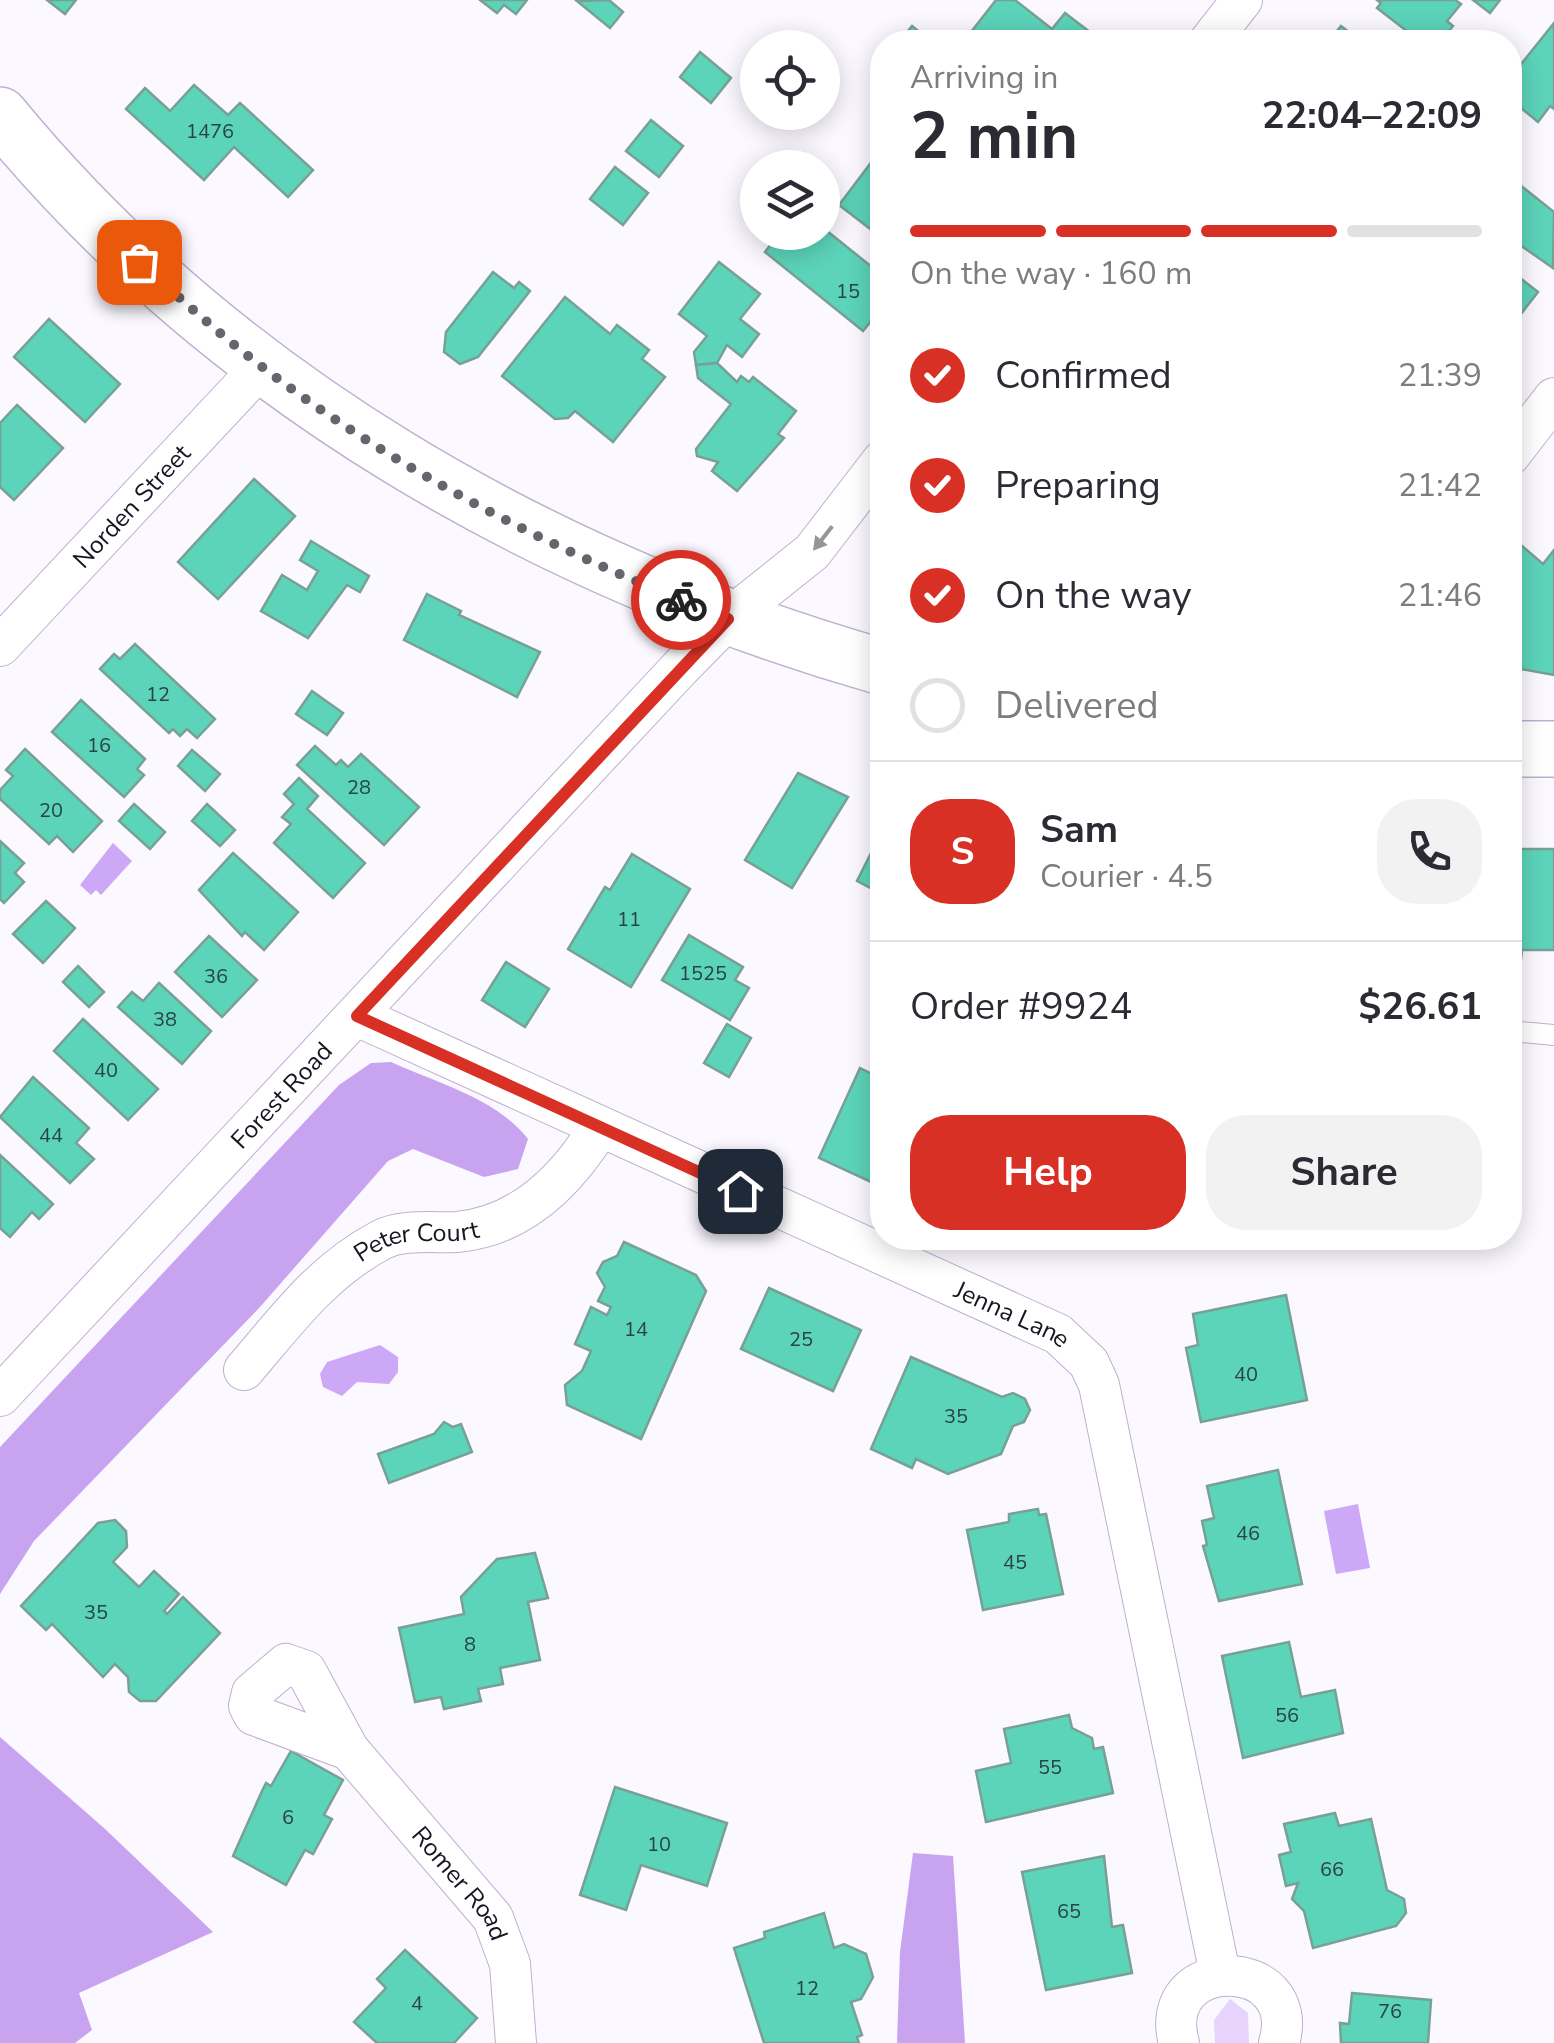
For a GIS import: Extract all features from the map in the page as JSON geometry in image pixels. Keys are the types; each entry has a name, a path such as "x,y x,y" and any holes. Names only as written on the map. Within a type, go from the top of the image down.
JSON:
{"main road":[{"path":"0,115 40,163 139,262 262,366 362,436 478,505 603,568 728,619 870,663"},
{"path":"1522,749 1554,749"}],"street":[{"path":"1218,30 1242,0"},
{"name":"Norden Street","path":"0,646 262,366"},
{"path":"1522,439 1554,398"},
{"name":"Forest Road","path":"0,1396 728,619 812,552 870,477"},
{"name":"Jenna Lane","path":"357,1016 870,1250"},
{"name":"Peter Court","path":"244,1370 326,1274 386,1237 462,1231 512,1216 547,1194 576,1166 599,1128"},
{"name":"Jenna Lane","path":"871,1250 1058,1334 1089,1362 1100,1385 1220,1974"},
{"name":"Romer Road","path":"349,1750 493,1918 510,1964 516,2043"},
{"path":"1178,2043 1175,2030 1180,2004 1196,1984 1220,1974 1246,1976 1268,1990 1281,2012 1280,2043"}],"lane":[{"path":"1522,1032 1554,1035"}],"shaded area":[{"path":"113,843 132,861 101,895 96,890 91,895 80,885"},
{"path":"391,1062 483,1102 515,1125 528,1139 518,1169 484,1177 413,1149 388,1161 260,1307 34,1541 0,1594 0,1447 339,1085 371,1063"},
{"path":"380,1345 398,1357 398,1372 389,1384 357,1382 342,1396 323,1387 320,1374 327,1362"},
{"path":"1358,1504 1370,1568 1336,1574 1324,1511"},
{"path":"0,1737 104,1828 213,1932 79,1993 92,2030 75,2043 0,2043"},
{"path":"913,1853 953,1856 965,2043 897,2043 900,1952"},
{"path":"1230,1999 1248,2013 1249,2043 1215,2043 1214,2020"}],"building":[{"path":"47,0 76,0 65,14"},
{"path":"480,0 527,0 516,14 504,5 497,13"},
{"path":"609,0 623,12 610,28 577,1"},
{"path":"996,0 1015,0 1052,29 1065,13 1087,30 973,30"},
{"path":"1377,0 1455,0 1461,4 1447,21 1453,26 1450,30 1405,30 1377,8 1381,3"},
{"path":"1473,0 1500,0 1490,13"},
{"path":"1554,23 1554,109 1550,106 1538,122 1522,109 1522,63"},
{"path":"700,52 731,78 711,103 680,77"},
{"path":"194,85 228,115 240,103 313,170 288,197 234,147 204,180 126,109 145,88 170,111"},
{"path":"651,120 683,146 659,177 626,151"},
{"path":"870,164 870,229 840,204"},
{"path":"615,167 648,193 623,225 590,199"},
{"path":"1522,187 1554,212 1553,268 1522,246"},
{"path":"840,241 870,265 870,323 863,331 765,252 840,250"},
{"path":"719,262 760,294 740,319 759,334 742,357 727,345 717,363 696,365 694,352 707,336 679,314"},
{"path":"493,272 514,288 519,282 530,291 478,357 460,364 444,352 446,332"},
{"path":"1522,279 1538,292 1522,313"},
{"path":"565,297 610,334 617,325 649,350 642,359 665,377 613,442 575,411 568,418 555,419 502,376"},
{"path":"49,319 120,384 85,422 14,357"},
{"path":"717,363 737,382 741,376 749,382 753,377 796,411 778,434 784,438 737,491 712,471 718,462 697,456 696,449 731,404 698,378 696,365"},
{"path":"17,405 63,448 14,500 0,487 0,423"},
{"path":"254,479 295,516 218,599 178,562"},
{"path":"311,541 369,576 360,592 347,585 308,638 261,611 282,575 307,590 318,571 300,560"},
{"path":"1522,546 1543,564 1554,550 1554,675 1522,669"},
{"path":"427,594 461,611 459,615 540,652 517,697 404,640"},
{"path":"135,644 215,719 197,738 187,729 180,736 173,729 169,733 100,669 114,654 120,659"},
{"path":"312,691 343,713 327,735 296,714"},
{"path":"81,700 145,759 137,769 144,775 124,797 52,732"},
{"path":"315,746 336,765 341,760 348,767 361,754 419,807 384,845 297,765"},
{"path":"25,749 102,821 73,852 57,836 49,844 0,799 0,790 13,776 6,770"},
{"path":"192,750 220,774 205,791 178,766"},
{"path":"798,773 848,797 792,888 745,860"},
{"path":"299,778 318,796 307,809 365,863 333,898 274,843 291,824 282,817 294,804 284,794"},
{"path":"134,804 165,832 150,849 119,821"},
{"path":"207,804 235,830 220,846 192,821"},
{"path":"0,841 24,863 15,873 24,882 4,903 0,899"},
{"path":"1522,849 1554,849 1554,950 1522,950"},
{"path":"233,853 298,912 264,950 245,932 242,936 199,890"},
{"path":"632,854 690,889 631,987 568,949 605,887 610,890"},
{"path":"870,855 870,888 857,881"},
{"path":"46,901 75,928 43,963 13,934"},
{"path":"689,935 743,967 735,980 749,988 730,1020 662,980"},
{"path":"209,936 257,980 222,1017 175,972"},
{"path":"506,962 549,989 525,1027 482,1000"},
{"path":"78,966 104,992 89,1007 63,982"},
{"path":"159,983 211,1031 182,1064 118,1007 132,992 143,1001"},
{"path":"83,1019 158,1089 128,1120 54,1051"},
{"path":"727,1024 751,1038 729,1077 704,1063"},
{"path":"860,1068 870,1073 870,1181 819,1158"},
{"path":"33,1077 89,1128 76,1143 94,1159 70,1183 0,1117"},
{"path":"0,1155 53,1204 39,1219 32,1212 10,1237 0,1228"},
{"path":"624,1242 696,1275 706,1291 641,1439 567,1405 565,1385 582,1371 591,1351 575,1344 591,1307 607,1315 611,1307 598,1301 605,1287 597,1273 603,1262 617,1256"},
{"path":"769,1288 861,1330 833,1391 741,1349"},
{"path":"1286,1295 1307,1400 1201,1422 1186,1348 1198,1345 1193,1314"},
{"path":"911,1357 1002,1397 1013,1393 1025,1399 1030,1410 1024,1422 1013,1426 1001,1454 948,1474 916,1459 912,1468 871,1449"},
{"path":"444,1422 453,1427 461,1424 472,1452 389,1483 378,1454 434,1434"},
{"path":"1278,1470 1302,1584 1219,1601 1203,1546 1207,1545 1202,1521 1214,1518 1207,1486"},
{"path":"1038,1509 1039,1515 1046,1514 1063,1594 983,1610 967,1530 1009,1522 1009,1514"},
{"path":"115,1520 126,1531 127,1547 113,1562 139,1587 154,1571 179,1594 164,1611 167,1614 183,1597 220,1633 156,1701 140,1701 129,1692 128,1677 115,1664 103,1677 52,1624 46,1630 21,1606 98,1523"},
{"path":"535,1553 548,1598 528,1602 540,1660 500,1668 503,1684 478,1689 481,1701 444,1709 441,1697 415,1702 399,1628 464,1614 461,1597 497,1559"},
{"path":"1289,1642 1301,1697 1335,1690 1343,1733 1243,1758 1222,1656"},
{"path":"1069,1715 1072,1728 1092,1738 1094,1749 1103,1747 1113,1793 986,1822 976,1771 1011,1763 1004,1729"},
{"path":"291,1751 343,1780 324,1815 332,1819 313,1854 305,1850 286,1885 233,1856 266,1783 271,1786"},
{"path":"615,1787 727,1823 707,1886 641,1865 626,1910 580,1895"},
{"path":"1335,1813 1339,1826 1371,1819 1387,1890 1404,1899 1406,1913 1396,1926 1313,1948 1304,1911 1292,1899 1298,1883 1286,1886 1279,1855 1291,1852 1284,1824"},
{"path":"1104,1856 1112,1927 1123,1925 1132,1973 1046,1990 1022,1872"},
{"path":"824,1913 834,1948 844,1944 866,1954 873,1977 861,1999 851,2002 862,2035 857,2037 859,2043 764,2043 734,1948 765,1938 764,1932"},
{"path":"405,1950 477,2018 454,2043 377,2043 354,2022 386,1988 377,1979"},
{"path":"1352,1993 1431,2000 1428,2043 1341,2043 1340,2023 1349,2024"}],"way so far":[{"path":"139,262 262,366 362,436 478,505 603,568 681,600"}],"route":[{"path":"681,600 728,619 357,1016 740,1191"}]}
